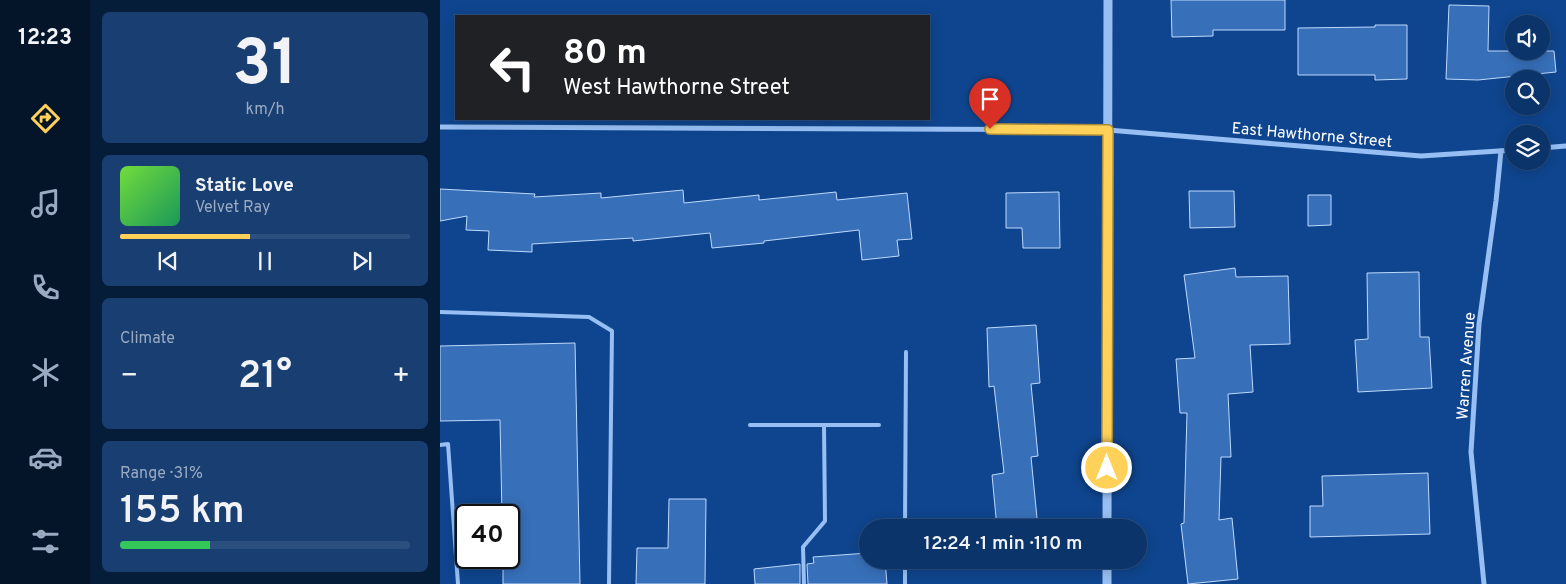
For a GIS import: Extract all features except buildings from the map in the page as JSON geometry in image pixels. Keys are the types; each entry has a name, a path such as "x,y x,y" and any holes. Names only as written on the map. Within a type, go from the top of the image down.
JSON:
{"street":[{"path":"1107,519 1108,0"},
{"name":"East Hawthorne Street","path":"440,127 1108,130 1421,156 1505,151"},
{"path":"1550,147 1566,146"},
{"name":"Warren Avenue","path":"1484,584 1471,452 1480,324 1501,151"},
{"path":"1107,569 1107,584"}],"lane":[{"path":"440,312 589,317 612,331 609,584"},
{"path":"905,519 906,352"},
{"path":"750,425 879,425"},
{"path":"804,584 803,547 825,521 824,425"},
{"path":"440,445 448,444 458,584"},
{"path":"905,569 905,584"}],"route":[{"path":"990,129 1108,130 1107,468"}]}
